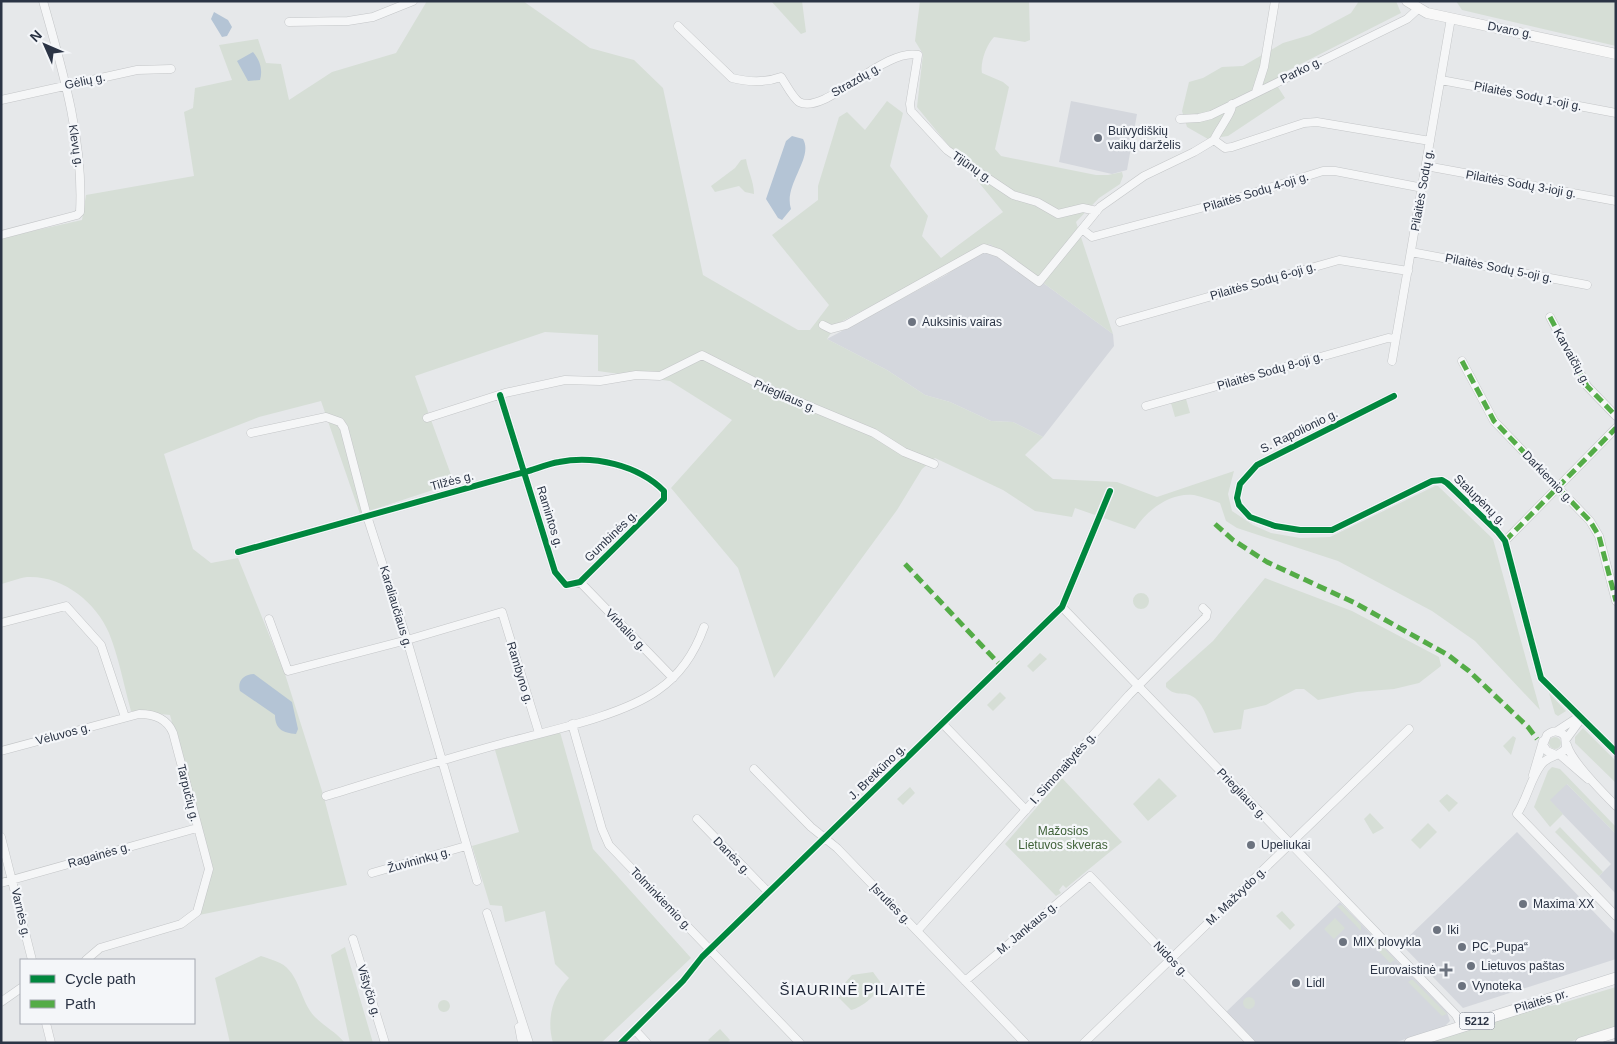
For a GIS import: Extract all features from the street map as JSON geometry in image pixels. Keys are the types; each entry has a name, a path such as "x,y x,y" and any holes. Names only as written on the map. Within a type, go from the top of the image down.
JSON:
{"main road":[{"name":"Dvaro g.","path":"1408,1 1418,9 1451,18 1574,43 1616,54"},
{"name":"Pilaitės pr.","path":"1410,1043 1616,978"},
{"path":"1581,1043 1616,1032"}],"street":[{"name":"Klevų g.","path":"1,235 77,215 80,212 78,158 65,85 43,1"},
{"path":"289,22 348,21 373,17 413,1"},
{"path":"1256,92 1264,67 1275,1"},
{"name":"Parko g.","path":"1180,119 1199,118 1232,104 1408,19 1418,9"},
{"name":"Pilaitės Sodų g.","path":"1392,361 1451,18"},
{"name":"Strazdų g.","path":"678,26 732,78 742,81 770,81 781,77 796,100 801,103 809,103 832,95 878,67 897,58 911,53 918,55"},
{"name":"Tijūnų g.","path":"918,55 910,104 911,112 947,150 1013,195 1037,202 1058,214 1083,208 1097,211"},
{"name":"Gėlių g.","path":"1,100 137,70 171,69"},
{"name":"Pilaitės Sodų 1-oji g.","path":"1441,80 1616,113"},
{"path":"823,325 832,328 846,325 984,248 999,253 1039,282 1097,211 1144,176 1194,152 1214,140 1218,130 1231,112 1232,104"},
{"path":"1214,140 1225,148 1232,147 1304,123 1317,122 1430,141"},
{"name":"Pilaitės Sodų 3-ioji g.","path":"1426,166 1616,201"},
{"name":"Pilaitės Sodų 4-oji g.","path":"1082,229 1092,238 1231,200 1323,172 1335,171 1422,188"},
{"name":"Pilaitės Sodų 5-oji g.","path":"1411,252 1587,285"},
{"name":"Pilaitės Sodų 6-oji g.","path":"1120,322 1339,260 1408,271"},
{"name":"Karvaičių g.","path":"1550,317 1587,386 1616,416"},
{"name":"Pilaitės Sodų 8-oji g.","path":"1146,406 1388,338 1395,339"},
{"name":"Priegliaus g.","path":"500,394 565,380 600,381 636,375 660,376 702,355 773,391 874,433 904,452 934,464"},
{"name":"Darkiemio g.","path":"1462,361 1494,421 1590,521 1599,536 1616,602"},
{"path":"427,418 500,394"},
{"name":"Ramintos g.","path":"500,394 555,572 566,585 580,582"},
{"name":"S. Rapolionio g.","path":"1238,505 1237,498 1240,484 1257,465 1394,396"},
{"name":"Karaliaučiaus g.","path":"251,433 326,418 340,422 344,428 368,516 407,640 476,880"},
{"path":"1504,542 1616,428"},
{"name":"Tilžės g.","path":"238,552 559,462 585,460 631,469 655,482 665,495"},
{"name":"Stalupėnų g.","path":"1238,505 1250,517 1275,526 1300,530 1332,530 1432,481 1442,480 1480,514 1504,542 1538,673 1544,682 1616,752"},
{"name":"J. Bretkūno g.","path":"621,1043 683,981 710,949 1062,608 1110,491"},
{"name":"Gumbinės g.","path":"580,582 664,499 665,495"},
{"name":"Virbalio g.","path":"580,582 673,678"},
{"path":"1,623 66,606 101,644 126,717"},
{"name":"Priegliaus g.","path":"1062,608 1456,1015 1462,1026"},
{"name":"I. Simonaitytės g.","path":"917,931 1138,686 1206,617 1207,612 1203,608"},
{"name":"Rambyno g.","path":"407,640 502,612 539,733"},
{"path":"269,619 288,671 407,640"},
{"path":"326,796 572,724 647,697 673,678 692,654 704,627"},
{"name":"Tarpučių g.","path":"87,959 100,948 181,924 197,912 209,869 170,728 163,720 148,714 126,717"},
{"path":"1580,716 1557,731 1546,735 1517,814 1616,916"},
{"path":"1532,777 1547,758 1565,751 1567,742 1580,716"},
{"name":"Vėluvos g.","path":"1,751 126,717"},
{"name":"Tolminkiemio g.","path":"572,724 602,829 609,845 799,1042"},
{"path":"943,724 1026,810"},
{"name":"M. Mažvydo g.","path":"1084,1043 1409,729"},
{"path":"1557,731 1567,742 1571,754 1592,781 1616,806"},
{"path":"1543,741 1547,752 1558,755 1592,781"},
{"name":"Įsruties g.","path":"754,769 917,931 1025,1043"},
{"name":"Danės g.","path":"697,820 768,892"},
{"name":"Ragainės g.","path":"1,883 197,828"},
{"name":"Varnės g.","path":"1,837 32,959"},
{"name":"Žuvininkų g.","path":"372,873 466,846"},
{"name":"Nidos g.","path":"1090,876 1251,1043"},
{"name":"M. Jankaus g.","path":"965,981 1090,876"},
{"path":"487,914 518,1015 529,1043"},
{"name":"Vištyčio g.","path":"353,939 385,1043"},
{"path":"1,1002 20,989"},
{"path":"518,1015 522,1043"},
{"path":"46,1024 51,1043"},
{"path":"635,1030 647,1043"}],"shaded area":[{"name":"Buivydiškių vaikų darželis","path":"1071,101 1137,114 1127,170 1112,174 1059,162"},
{"path":"990,244 1113,334 1114,346 1043,437 1013,422 991,421 950,402 925,395 887,370 827,339 946,275"},
{"path":"1566,783 1616,834 1616,894 1599,876 1611,864 1549,800"},
{"path":"1517,832 1616,935 1616,959 1463,1008 1401,944"},
{"path":"1340,902 1447,1012 1450,1021 1444,1027 1393,1043 1256,1043 1226,1012"}],"green space":[{"path":"427,1 523,1 590,48 634,60 663,88 703,275 798,330 810,330 829,305 772,235 818,200 818,186 839,117 847,112 865,130 887,101 903,113 890,166 928,216 922,236 941,258 1003,212 917,107 923,54 915,41 920,1 1029,1 1030,40 1025,42 994,37 986,49 983,59 982,73 1003,82 1009,87 995,149 1001,156 1096,175 1122,172 1123,176 1120,184 1099,198 1076,222 1113,334 990,244 837,324 827,339 887,370 925,395 950,402 991,421 1013,422 1043,437 1025,455 1053,479 1117,482 1157,497 1234,471 1228,494 1232,511 1253,525 1271,533 1300,538 1330,537 1438,486 1493,539 1540,710 1475,641 1432,611 1338,561 1237,528 1226,521 1220,503 1194,495 1176,497 1152,510 1135,529 1075,508 1072,517 1035,511 1003,490 935,458 922,469 897,510 774,678 738,568 671,488 732,420 670,381 598,371 598,335 545,332 415,376 454,483 360,514 321,401 259,417 164,454 193,549 211,563 238,558 285,674 323,794 347,885 199,915 212,867 170,715 131,711 119,662 109,633 96,611 87,601 65,586 40,578 27,577 1,584 1,238 82,220 86,195 194,176 184,112 193,108 195,88 232,80 219,45 258,39 266,63 281,64 289,100 332,72 396,53"},
{"path":"771,1 802,1 806,32 801,34"},
{"path":"1359,1 1396,1 1401,13 1281,74 1278,87 1285,98 1228,136 1208,139 1187,127 1182,111 1189,82 1203,78 1222,67 1243,66 1283,43 1310,35 1351,13"},
{"path":"1456,1 1616,1 1616,46 1462,10"},
{"path":"746,159 754,194 745,192 739,186 715,192 711,186 735,168 741,160"},
{"path":"1186,399 1190,413 1175,417 1171,403"},
{"path":"1265,578 1352,611 1439,657 1441,666 1419,683 1394,689 1357,692 1318,700 1304,689 1296,689 1266,705 1244,710 1241,729 1214,733 1198,701 1188,694 1173,692 1166,687 1166,683 1213,641"},
{"path":"1138,593 1144,593 1149,598 1147,607 1138,609 1133,604 1133,598"},
{"path":"1040,653 1047,659 1033,672 1027,666"},
{"path":"1000,692 1006,698 993,711 987,705"},
{"path":"1549,693 1566,711 1558,716 1555,714"},
{"path":"1583,728 1616,761 1616,783 1575,743 1575,737"},
{"path":"560,732 593,849 691,958 601,1043 553,1043 550,1025 552,1008 559,992 569,978 555,964 545,911 505,922 502,906 490,905 472,846 519,832 495,750"},
{"path":"1513,736 1516,738 1511,755 1503,746"},
{"path":"1553,737 1557,737 1561,743 1557,749 1553,749 1549,745 1549,741"},
{"path":"1552,767 1560,769 1616,827 1616,834 1567,784 1550,800 1563,814 1550,827 1534,807 1548,771"},
{"name":"Mažosios Lietuvos skveras","path":"1062,778 1122,842 1066,888 1063,885 1059,890 1061,893 1056,896 1005,844"},
{"path":"1159,778 1177,796 1148,821 1133,804"},
{"path":"910,787 915,793 903,805 897,799"},
{"path":"1447,794 1458,803 1449,812 1439,801"},
{"path":"1370,813 1384,828 1373,834 1364,819"},
{"path":"1428,823 1437,832 1420,849 1411,840"},
{"path":"1560,827 1603,872 1599,876 1555,832"},
{"path":"1342,905 1361,925 1361,931 1337,906"},
{"path":"1282,911 1295,925 1290,930 1276,916"},
{"path":"1335,918 1345,928 1334,939 1324,929"},
{"path":"1374,938 1395,960 1390,963 1368,940"},
{"path":"345,947 373,1043 350,1043 331,955"},
{"path":"261,956 278,962 287,968 296,981 310,1011 345,1043 230,1043 215,978"},
{"path":"873,972 881,983 880,987 865,1003 855,1009 851,1010 835,994 852,975"},
{"path":"1411,980 1447,1014 1442,1016 1408,982"},
{"path":"1616,987 1616,1027 1566,1043 1427,1043 1539,1007 1556,1005"},
{"path":"1247,997 1251,997 1255,1003 1251,1009 1247,1009 1243,1005 1243,1001"},
{"path":"442,1000 446,1000 450,1006 446,1012 442,1012 438,1008 438,1004"},
{"path":"720,1029 730,1040 727,1043 711,1043 708,1040"}],"water":[{"path":"214,12 228,20 232,27 227,36 222,37 211,19"},
{"path":"253,52 260,65 261,76 260,80 248,81 237,61"},
{"path":"792,136 803,139 805,155 791,191 791,209 782,220 778,218 766,199 786,141"},
{"path":"254,674 292,702 298,729 296,734 287,733 278,727 275,715 240,691 240,681 247,675"}],"marked path":[{"path":"1550,317 1587,386 1616,416"},
{"path":"1462,361 1494,421 1590,521 1599,536 1616,601"},
{"path":"1505,541 1616,428"},
{"path":"1215,524 1233,540 1267,562 1355,603 1448,655 1469,671 1528,727 1537,739"},
{"path":"905,564 1002,667"}],"cycle path":[{"path":"238,552 525,472 550,464 572,460 601,461 615,464 642,475 664,491 664,499 580,582 566,585 555,572 500,395"},
{"path":"1394,396 1257,465 1240,484 1237,498 1239,505 1250,517 1275,526 1300,530 1332,530 1432,481 1442,480 1447,483 1505,541 1541,678 1616,752"},
{"path":"621,1043 683,981 702,957 1062,607 1110,491"}],"place":[{"name":"Buivydiškių vaikų darželis","path":"1098,138"},
{"name":"Auksinis vairas","path":"912,322"},
{"name":"Upeliukai","path":"1251,845"},
{"name":"Maxima XX","path":"1523,904"},
{"name":"Iki","path":"1437,930"},
{"name":"MIX plovykla","path":"1343,942"},
{"name":"PC „Pupa“","path":"1462,947"},
{"name":"Lietuvos paštas","path":"1471,966"},
{"name":"Eurovaistinė","path":"1446,970"},
{"name":"Lidl","path":"1296,983"},
{"name":"Vynoteka","path":"1462,986"}],"district":[{"name":"ŠIAURINĖ PILAITĖ","path":"853,990"}]}
